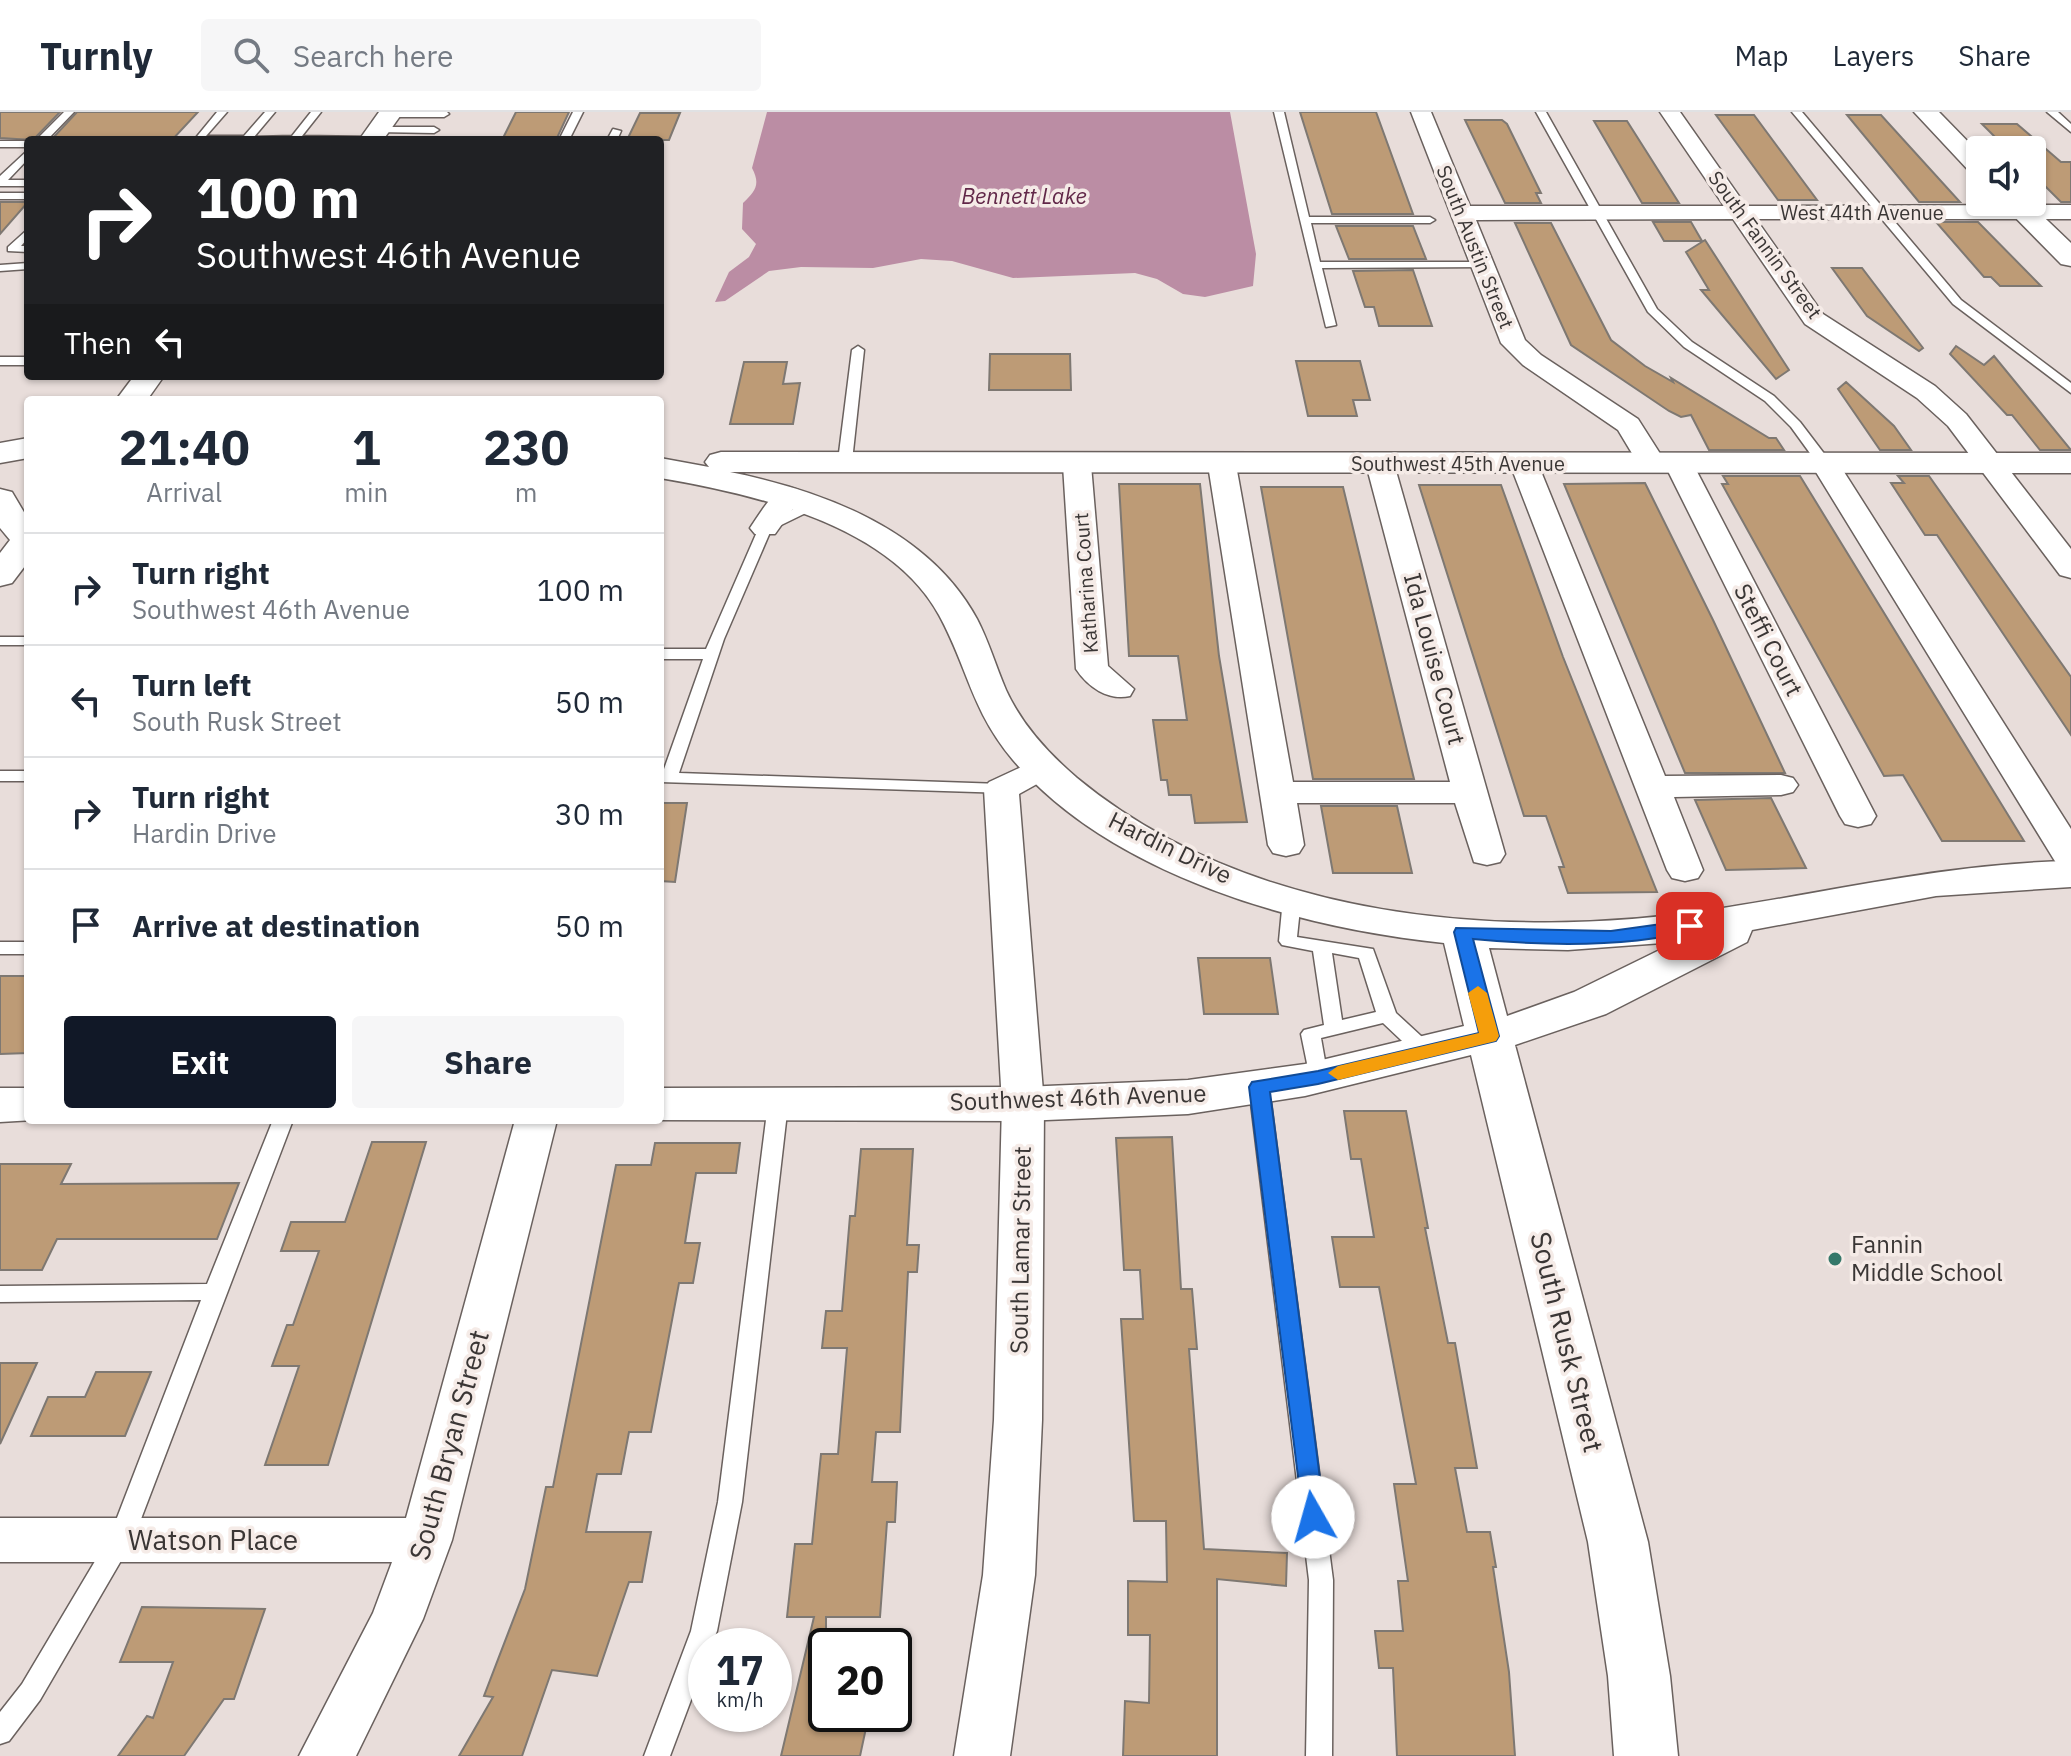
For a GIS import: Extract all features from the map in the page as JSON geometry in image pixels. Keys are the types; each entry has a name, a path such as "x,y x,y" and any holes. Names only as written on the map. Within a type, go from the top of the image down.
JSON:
{"street":[{"name":"South Austin Street","path":"1421,112 1514,343 1532,360 1628,425 1665,464"},
{"name":"South Fannin Street","path":"1670,112 1814,319 1926,392 1957,420 2071,569"},
{"path":"1926,112 1966,153"},
{"name":"West 44th Avenue","path":"1461,213 1881,213 1966,209"},
{"name":"West 44th Avenue","path":"2046,210 2071,212"},
{"path":"2027,216 2071,258"},
{"path":"0,453 24,449"},
{"name":"Southwest 45th Avenue","path":"844,471 923,462 1077,465 2071,463"},
{"name":"Ida Louise Court","path":"1380,464 1487,854"},
{"path":"1524,464 1685,870"},
{"name":"Steffi Court","path":"1665,464 1858,816"},
{"path":"1825,464 2071,858"},
{"name":"Katharina Court","path":"1077,465 1092,669 1118,689"},
{"path":"1222,465 1286,845"},
{"path":"0,467 24,466"},
{"path":"664,466 844,471"},
{"name":"Hardin Drive","path":"664,467 726,479 788,510 862,529 898,552 945,597 964,626 995,706 1018,742 1066,791 1128,832 1178,858 1292,899 1368,936 1463,932 1516,938 1611,937 1717,922 1776,909"},
{"path":"788,510 844,471"},
{"path":"0,499 9,518 24,535"},
{"path":"0,576 24,544"},
{"path":"1001,789 1043,767"},
{"path":"1653,787 1781,785"},
{"name":"South Lamar Street","path":"982,1756 1009,1575 1018,1420 1023,1104 1001,789"},
{"path":"1278,793 1470,792"},
{"path":"1776,909 1969,878 2071,874"},
{"name":"Southwest 46th Avenue","path":"664,1105 1023,1104 1188,1097 1318,1078 1489,1036 1590,1003 1776,909"},
{"name":"South Rusk Street","path":"1463,932 1618,1542 1639,1676 1646,1756"},
{"path":"0,1105 24,1105"},
{"name":"South Bryan Street","path":"327,1756 397,1619 426,1540 535,1124"},
{"name":"Watson Place","path":"0,1540 426,1540"}],"lane":[{"path":"45,136 69,112"},
{"path":"201,136 222,112"},
{"path":"250,136 270,112"},
{"path":"297,136 316,112"},
{"path":"566,136 578,112"},
{"path":"1279,112 1330,325"},
{"path":"1541,112 1667,331 1761,391 1793,420 1825,464"},
{"path":"1797,112 1957,302 2071,389"},
{"path":"2052,112 2071,129"},
{"path":"320,136 445,113"},
{"path":"434,130 445,113"},
{"path":"380,127 434,130 446,136"},
{"path":"0,144 24,144"},
{"path":"0,183 24,157"},
{"path":"0,183 24,183"},
{"path":"0,196 24,196"},
{"path":"1305,220 1430,220"},
{"path":"6,249 24,235"},
{"path":"1316,265 1482,265"},
{"path":"0,268 24,266"},
{"path":"844,471 858,350"},
{"path":"0,361 24,361"},
{"path":"788,510 712,654 664,777 1001,789"},
{"path":"0,641 24,641"},
{"path":"664,654 712,654"},
{"path":"0,776 24,776"},
{"path":"1292,899 1288,941 1322,948 1368,936 1387,1016 1426,1052"},
{"path":"0,948 24,948"},
{"path":"1322,948 1334,1028"},
{"path":"1318,1078 1311,1034 1387,1016"},
{"path":"1259,1087 1321,1580 1319,1756"},
{"path":"657,1756 704,1631 730,1502 778,1104"},
{"path":"0,1732 31,1692 121,1540 281,1124"},
{"path":"0,1294 215,1292"}],"water":[{"name":"Bennett Lake","path":"767,112 1230,112 1256,254 1253,286 1205,297 1183,294 1157,279 1135,273 1013,278 952,261 921,259 873,268 801,267 769,271 725,301 715,302 729,272 749,257 756,244 742,229 743,203 755,187 752,168"}],"building":[{"path":"0,112 60,112 37,136 24,136 24,139 0,138"},
{"path":"77,112 198,112 176,136 55,136"},
{"path":"516,112 569,112 558,136 504,136"},
{"path":"1300,112 1376,112 1413,214 1332,214"},
{"path":"640,113 680,113 669,140 664,140 664,136 629,136"},
{"path":"1716,115 1754,115 1817,200 1778,200"},
{"path":"1847,115 1881,115 1960,202 1919,202"},
{"path":"1465,120 1502,120 1507,124 1541,193 1536,193 1541,203 1505,203"},
{"path":"1594,121 1627,121 1679,203 1642,203"},
{"path":"1982,124 2017,124 2031,136 1994,136"},
{"path":"2046,149 2061,162 2071,162 2071,202 2061,202 2046,187"},
{"path":"0,202 24,202 24,207 0,234"},
{"path":"1653,222 1691,222 1702,241 1664,241"},
{"path":"1936,222 1978,222 2041,286 2000,286 1991,277 1984,277"},
{"path":"1515,223 1551,223 1611,340 1645,366 1673,382 1671,378 1769,438 1776,438 1784,450 1709,450 1691,415 1681,417 1669,411 1571,345"},
{"path":"1336,226 1413,226 1426,259 1349,259"},
{"path":"1705,240 1789,370 1776,379 1701,290 1709,290 1686,252"},
{"path":"1832,268 1862,268 1923,348 1919,351 1867,316"},
{"path":"1413,270 1432,326 1379,326 1374,307 1365,307 1353,271"},
{"path":"1956,346 1984,365 1994,356 2071,450 2040,450 2012,415 2007,415 1950,354"},
{"path":"990,354 1070,354 1071,390 989,390"},
{"path":"1296,361 1360,361 1370,400 1353,400 1357,416 1308,416"},
{"path":"744,362 787,362 783,384 800,383 793,424 730,424"},
{"path":"1846,382 1894,426 1911,450 1880,450 1838,389"},
{"path":"1723,476 1800,476 2024,841 1942,841 1903,775 1884,776 1722,484 1728,484"},
{"path":"1898,476 1929,476 2071,677 2071,735 1937,535 1925,535 1891,483 1904,483"},
{"path":"1645,483 1785,773 1685,773 1564,484"},
{"path":"1119,484 1200,484 1219,656 1247,822 1195,823 1191,795 1169,795 1167,780 1161,780 1153,720 1187,720 1178,656 1129,656"},
{"path":"1419,485 1501,485 1563,657 1657,892 1568,893 1559,867 1564,867 1546,816 1524,816"},
{"path":"1261,487 1343,487 1414,779 1313,779"},
{"path":"1771,798 1806,868 1726,870 1695,800"},
{"path":"664,803 687,803 675,882 664,881"},
{"path":"1321,806 1397,806 1412,873 1333,873"},
{"path":"1198,958 1270,958 1278,1014 1204,1014"},
{"path":"0,976 24,976 24,1053 0,1054"},
{"path":"1344,1111 1406,1111 1428,1228 1425,1228 1448,1343 1455,1343 1477,1468 1455,1468 1467,1532 1490,1532 1496,1567 1493,1567 1509,1672 1515,1756 1397,1756 1393,1668 1379,1668 1375,1631 1403,1631 1398,1581 1408,1581 1394,1484 1416,1484 1379,1287 1340,1287 1332,1237 1374,1237 1361,1159 1351,1159"},
{"path":"1172,1137 1181,1289 1192,1289 1197,1349 1189,1349 1204,1549 1287,1553 1286,1586 1217,1579 1217,1756 1123,1756 1125,1701 1149,1703 1150,1635 1128,1635 1128,1581 1167,1582 1166,1521 1134,1521 1121,1319 1143,1319 1140,1270 1124,1270 1116,1138"},
{"path":"372,1142 426,1142 328,1465 265,1465 299,1366 272,1366 287,1325 293,1325 319,1251 281,1251 291,1222 345,1222"},
{"path":"655,1143 740,1143 736,1173 696,1173 685,1243 700,1243 693,1283 679,1283 651,1432 629,1432 621,1474 597,1474 586,1532 651,1532 642,1582 629,1582 597,1676 552,1670 522,1756 459,1756 493,1697 484,1696 525,1589 546,1487 553,1487 616,1165 651,1165"},
{"path":"861,1149 913,1149 907,1245 919,1245 917,1272 908,1272 900,1432 876,1432 872,1482 897,1482 895,1522 887,1522 880,1617 826,1617 826,1628 811,1628 814,1617 787,1617 795,1544 812,1544 821,1454 838,1454 847,1348 822,1348 826,1311 842,1311 850,1216 855,1216"},
{"path":"0,1164 71,1164 61,1184 239,1183 217,1239 57,1239 42,1270 0,1270"},
{"path":"0,1363 37,1363 0,1444"},
{"path":"96,1372 151,1372 125,1436 31,1436 48,1397 85,1397"},
{"path":"142,1607 265,1609 234,1699 224,1699 184,1756 118,1756 147,1716 153,1718 173,1662 120,1662"},
{"path":"808,1642 808,1732 865,1732 860,1756 781,1756 787,1732 792,1732 792,1710"}],"slow traffic":[{"path":"1338,1073 1489,1036 1478,993"}],"place":[{"name":"Fannin Middle School","path":"1835,1259"}],"route":[{"path":"1313,1517 1259,1087 1318,1078 1489,1036 1463,932 1516,938 1611,937 1690,926"}]}
